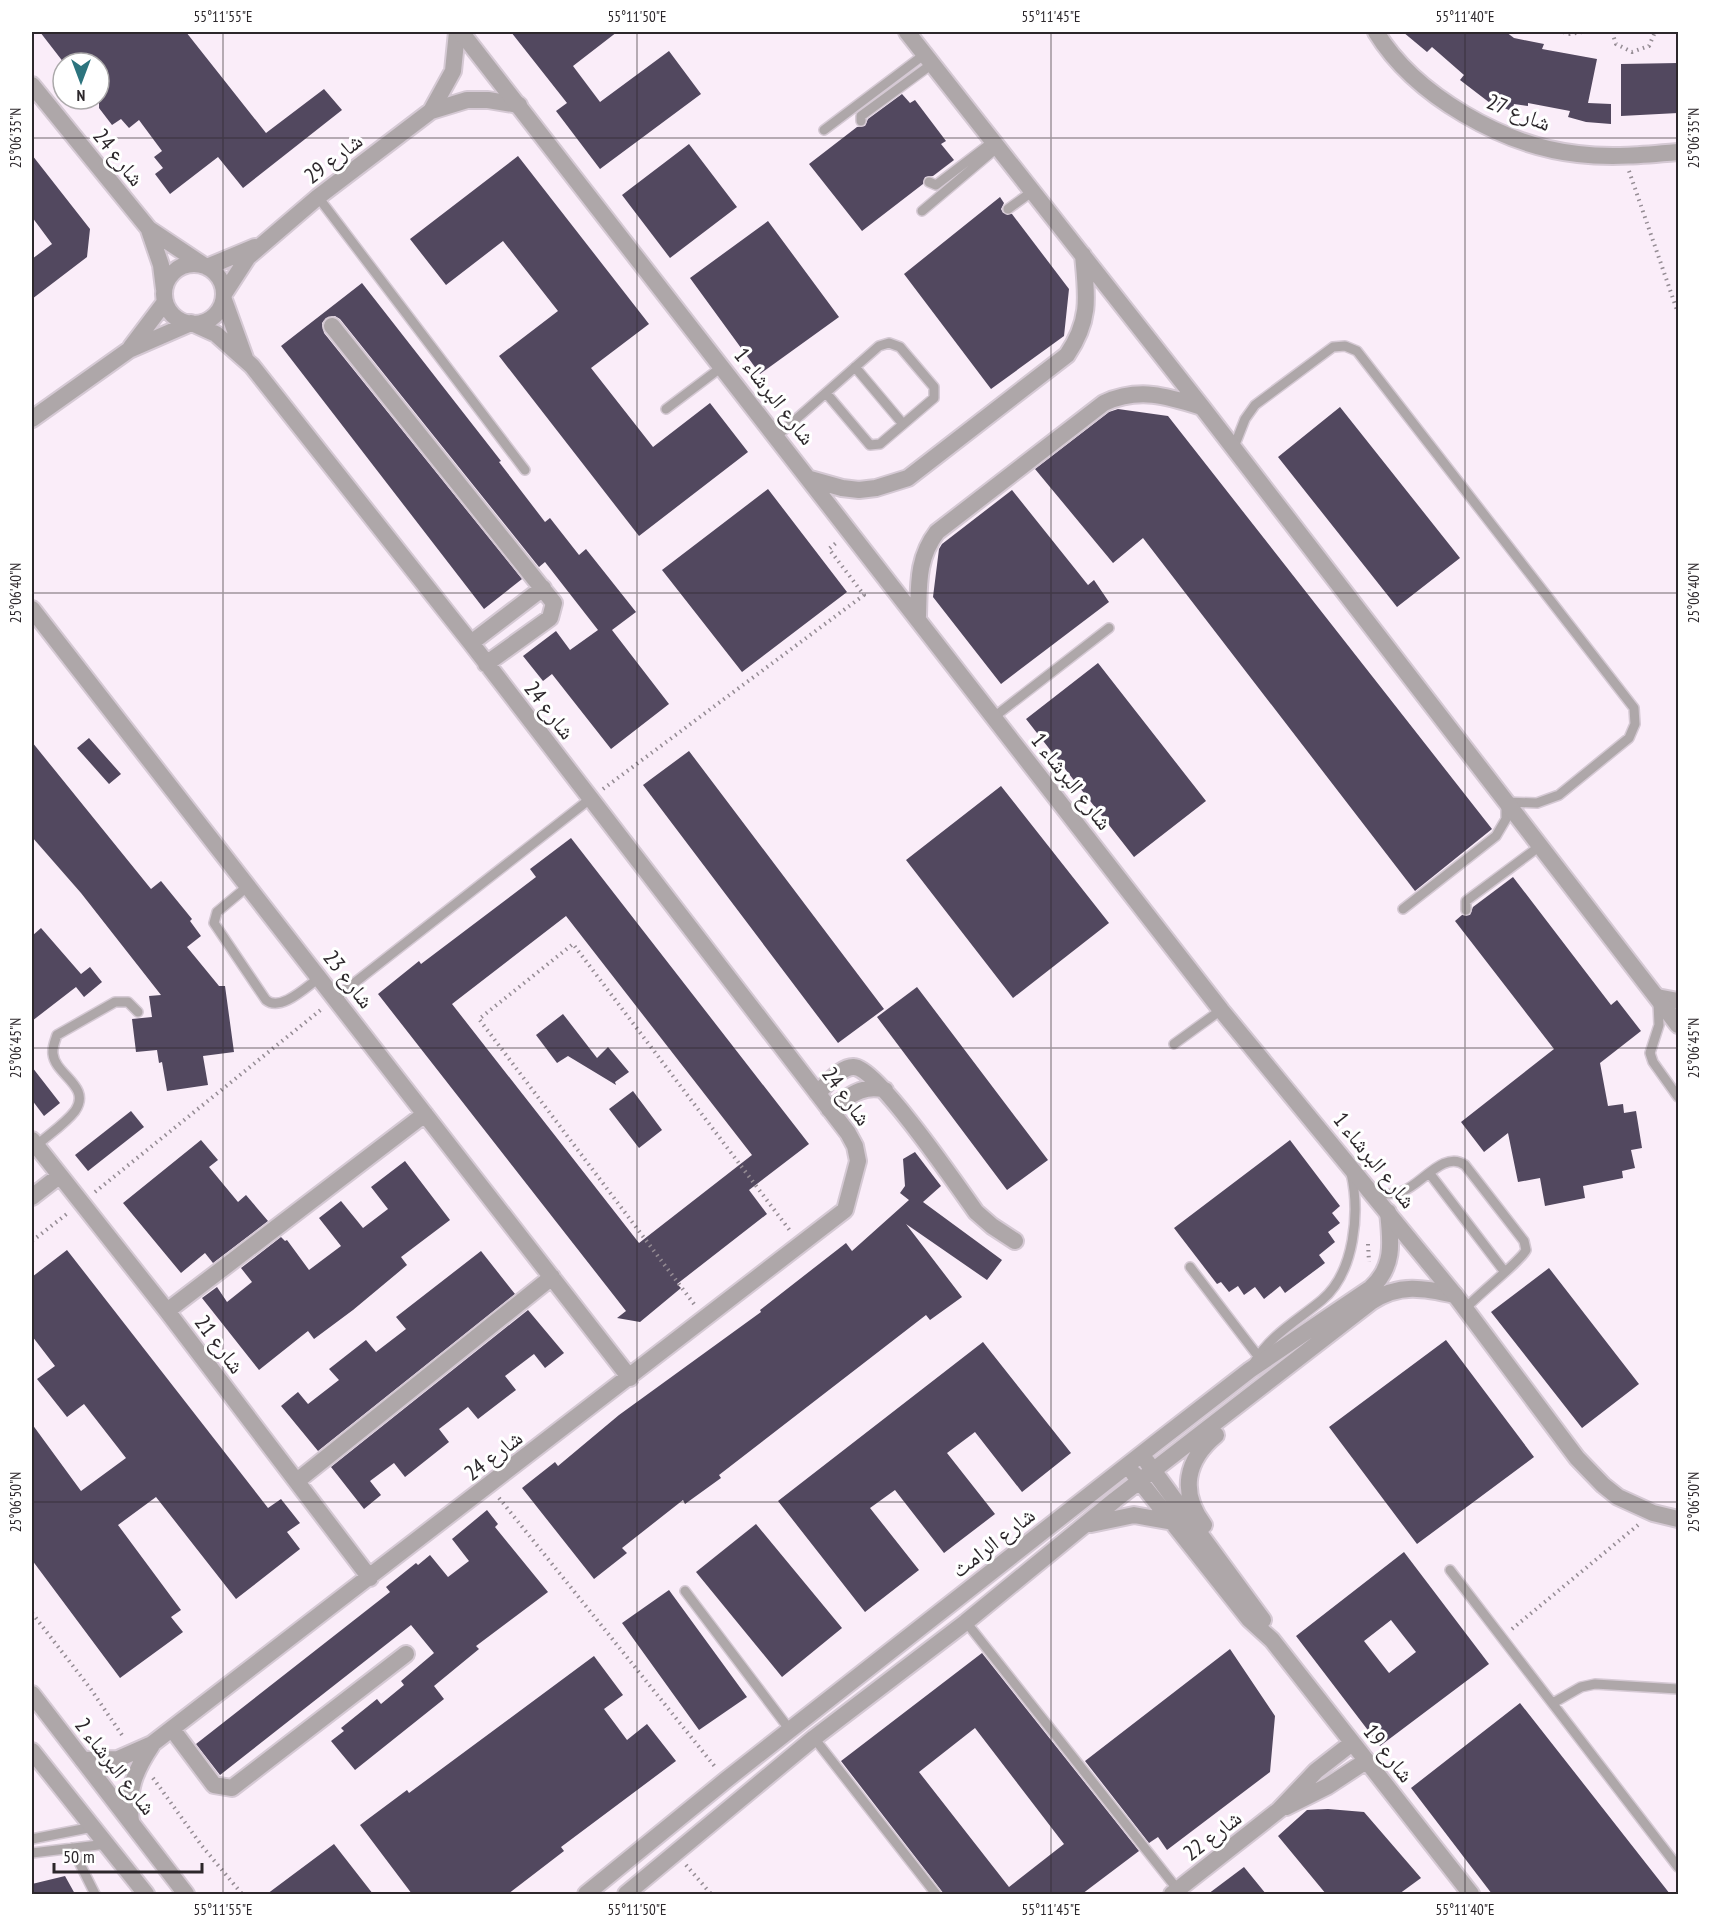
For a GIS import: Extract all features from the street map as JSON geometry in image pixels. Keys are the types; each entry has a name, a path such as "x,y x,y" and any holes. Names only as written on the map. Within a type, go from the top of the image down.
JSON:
{"street":[{"name":"شارع البرشاء 1","path":"459,32 519,105 918,616 1221,1010 1374,1193 1455,1295 1589,1472 1618,1497 1653,1513 1678,1519"},
{"name":"شارع 29","path":"431,111 453,71 459,32"},
{"path":"907,32 997,143 1234,447 1678,1025"},
{"name":"شارع 27","path":"1376,32 1409,71 1445,102 1486,126 1530,144 1576,154 1624,156 1678,152"},
{"name":"شارع 24","path":"32,85 148,229 205,266"},
{"name":"شارع 29","path":"224,297 248,257 318,197 431,111 467,100 488,100 519,105"},
{"name":"شارع 24","path":"148,229 161,265 165,296"},
{"name":"شارع 29","path":"205,266 264,243"},
{"path":"810,479 859,490 876,488 908,478 1067,355 1078,339 1087,303 1083,255"},
{"path":"32,419 129,350 216,314 224,297 218,275 205,266 181,267 170,276 165,296 129,350"},
{"path":"165,296 174,317 193,324"},
{"name":"شارع 24","path":"224,297 245,359"},
{"name":"شارع 24","path":"83,1760 118,1759 152,1744 370,1578 845,1210 849,1190 856,1176 858,1161 855,1146 829,1109 471,643 245,359 216,334 193,324"},
{"path":"332,326 554,603 550,618 486,664"},
{"path":"918,616 920,567 923,555 938,532 1104,403 1134,393 1150,393 1202,407"},
{"path":"471,643 543,588"},
{"name":"شارع 23","path":"32,609 630,1377"},
{"path":"1657,998 1678,1001"},
{"path":"817,1093 845,1069 855,1067 865,1071 885,1090 976,1212 1015,1241"},
{"path":"829,1109 862,1089 872,1087 885,1090"},
{"path":"167,1311 425,1114"},
{"name":"شارع 21","path":"34,1143 167,1311 370,1578"},
{"path":"32,1197 59,1176"},
{"name":"شارع الرامث","path":"586,1894 726,1780 1141,1454 1257,1359 1376,1284 1390,1257 1388,1212"},
{"path":"297,1481 552,1277"},
{"name":"شارع الرامث","path":"626,1894 814,1738 966,1622 1140,1481 1386,1293 1419,1287 1455,1295"},
{"path":"1224,1565 1217,1545 1194,1508 1189,1473 1197,1452 1237,1417 1255,1392"},
{"name":"شارع 19","path":"1141,1454 1259,1613 1272,1640"},
{"name":"شارع 19","path":"1127,1465 1250,1619 1272,1640 1471,1894"},
{"path":"1084,1525 1134,1515 1173,1522"},
{"path":"172,1729 214,1785 232,1788 406,1654"},
{"name":"شارع البرشاء 2","path":"32,1694 186,1894"},
{"name":"شارع 22","path":"1175,1892 1279,1810 1316,1771 1352,1743"},
{"name":"شارع 24","path":"131,1822 131,1783 135,1771 152,1744"},
{"path":"32,1751 146,1894"},
{"name":"شارع 22","path":"1279,1810 1328,1786 1366,1761"}],"lane":[{"path":"861,120 861,116 928,59"},
{"path":"824,130 928,59"},
{"path":"929,182 936,185 997,143"},
{"path":"922,211 997,143"},
{"path":"1008,209 1033,190"},
{"path":"318,197 525,470"},
{"path":"777,436 879,346 889,344 900,347 934,387 934,398 880,444 870,445 826,393"},
{"path":"1234,447 1247,414 1259,401 1333,347 1346,346 1357,351 1631,702 1635,724 1633,732 1624,744 1552,798 1530,803 1506,802 1506,819 1496,836 1403,909"},
{"path":"666,409 723,366"},
{"path":"855,367 903,424"},
{"path":"994,717 1109,628"},
{"path":"335,998 590,799"},
{"path":"1466,910 1466,901 1540,846"},
{"path":"248,886 217,912 214,923 266,1000 273,1005 282,1003 319,978"},
{"path":"1657,998 1659,1025 1650,1053 1653,1062 1678,1097"},
{"path":"34,1143 74,1112 79,1100 76,1087 57,1066 53,1056 57,1035 115,1002 128,1002 138,1012"},
{"path":"1174,1044 1221,1010"},
{"path":"1374,1193 1394,1194 1405,1191 1447,1161 1457,1160 1465,1165 1524,1241 1524,1254 1465,1309"},
{"path":"1192,1266 1257,1359 1282,1331 1323,1299 1341,1276 1354,1214 1353,1188 1347,1162"},
{"path":"1430,1174 1504,1271"},
{"path":"1450,1570 1678,1867"},
{"path":"685,1591 790,1730"},
{"path":"966,1622 1175,1892"},
{"path":"1553,1702 1581,1687 1595,1684 1678,1689"},
{"path":"814,1738 936,1894"},
{"path":"32,1839 93,1827"},
{"path":"32,1853 107,1844"},
{"path":"72,1848 95,1894"}],"path":[{"path":"1563,32 1570,34 1583,32"},
{"path":"1612,32 1616,44 1632,52 1649,46 1655,32"},
{"path":"1672,32 1678,32"},
{"path":"1624,156 1678,313"},
{"path":"590,799 864,595 829,549 851,531"},
{"path":"705,1318 479,1019 573,944 800,1245"},
{"path":"32,1242 335,998"},
{"path":"489,1486 726,1780"},
{"path":"1502,1637 1653,1513"},
{"path":"676,1853 711,1894"}],"building":[{"path":"40,32 186,32 266,133 324,89 342,110 243,188 218,157 170,194 155,174 163,168 154,157 162,151 139,120 129,128 121,119 112,125 101,111 111,111 111,51 55,51"},
{"path":"511,32 617,32 573,66 600,102 669,51 701,94 600,169 556,111 567,103"},
{"path":"1403,32 1506,32 1514,38 1544,44 1542,49 1597,59 1588,103 1611,104 1611,124 1586,122 1568,117 1570,111 1528,103 1528,106 1514,104 1512,111 1490,103 1460,80 1464,75 1432,47 1427,52"},
{"path":"1678,63 1678,113 1621,116 1621,64"},
{"path":"902,94 910,103 915,100 946,141 941,144 954,160 933,176 925,177 923,184 862,231 809,164 857,127 865,126 868,119"},
{"path":"689,144 737,207 670,258 622,195"},
{"path":"32,155 90,229 87,257 32,299 32,259 52,244 32,217"},
{"path":"518,156 649,324 591,368 653,447 710,403 748,452 639,536 499,356 558,311 503,241 446,285 410,239"},
{"path":"1000,197 1004,203 1001,209 1003,213 1012,214 1069,289 1064,336 991,389 904,274"},
{"path":"768,221 839,317 760,374 690,278"},
{"path":"362,283 501,461 499,462 545,522 550,518 579,555 586,549 636,612 612,630 669,704 611,749 552,674 543,681 523,656 556,631 570,650 598,630 545,562 539,567 340,319 335,316 326,318 322,323 324,333 522,579 484,609 281,346"},
{"path":"1340,407 1460,558 1397,607 1278,457"},
{"path":"1118,409 1168,416 1492,829 1415,891 1143,538 1113,563 1035,469 1109,412"},
{"path":"768,489 847,592 742,672 662,570"},
{"path":"1012,490 1088,585 1094,580 1109,602 1001,684 933,597 939,549 942,544"},
{"path":"1098,663 1206,801 1134,857 1026,719"},
{"path":"89,738 121,774 109,784 77,748"},
{"path":"32,742 151,889 161,881 192,919 190,921 201,936 187,947 219,986 225,986 234,1052 203,1056 208,1085 167,1091 162,1062 159,1063 157,1050 136,1052 132,1019 152,1017 149,996 161,995 81,893 32,837"},
{"path":"689,751 884,1009 838,1043 643,785"},
{"path":"1001,786 1109,923 1013,998 906,860"},
{"path":"571,838 809,1144 749,1190 767,1214 677,1284 681,1288 640,1322 617,1318 626,1311 378,994 419,961 421,964 536,877 530,869","holes":["566,916 752,1155 639,1243 452,1004"]},
{"path":"1513,877 1611,1005 1617,1000 1641,1031 1600,1063 1608,1106 1623,1104 1624,1113 1636,1111 1642,1148 1631,1150 1635,1168 1622,1171 1623,1178 1583,1186 1585,1198 1545,1206 1540,1178 1518,1182 1508,1133 1484,1152 1461,1122 1554,1049 1455,921 1462,915 1470,915 1473,907"},
{"path":"41,928 81,974 90,967 102,982 84,997 76,987 32,1021 32,936"},
{"path":"917,987 1048,1160 1007,1190 877,1017"},
{"path":"563,1014 597,1058 608,1047 629,1072 615,1082 616,1085 568,1056 557,1063 536,1035"},
{"path":"32,1067 60,1103 44,1116 32,1100"},
{"path":"633,1091 662,1130 639,1148 609,1109"},
{"path":"131,1111 144,1127 88,1171 75,1155"},
{"path":"201,1140 218,1160 209,1167 238,1202 246,1195 268,1221 213,1263 205,1253 181,1273 123,1203"},
{"path":"1290,1140 1340,1206 1332,1213 1340,1223 1328,1232 1335,1242 1319,1255 1325,1263 1285,1293 1280,1286 1264,1299 1255,1287 1244,1295 1238,1286 1229,1292 1221,1282 1217,1284 1174,1228"},
{"path":"915,1152 941,1186 923,1202 1002,1260 987,1280 906,1224 962,1297 930,1320 926,1315 719,1475 721,1478 685,1504 683,1500 622,1548 627,1553 594,1579 522,1488 555,1462 558,1466 619,1415 761,1312 760,1310 846,1243 852,1251 909,1200 900,1193 905,1186 903,1159"},
{"path":"405,1161 450,1220 401,1257 407,1265 353,1310 314,1339 308,1331 259,1370 202,1298 217,1287 227,1302 252,1282 241,1268 281,1237 287,1240 309,1270 341,1246 319,1218 341,1201 363,1228 388,1209 371,1187"},
{"path":"67,1250 268,1508 281,1499 300,1523 287,1532 300,1549 236,1599 156,1497 118,1525 181,1610 171,1617 183,1632 120,1678 32,1560 32,1424 81,1491 126,1458 84,1404 67,1417 37,1379 55,1366 32,1336 32,1277"},
{"path":"481,1251 515,1294 318,1451 281,1406 298,1392 308,1404 339,1380 329,1369 366,1340 376,1352 406,1329 396,1317"},
{"path":"1549,1268 1639,1384 1582,1428 1491,1312"},
{"path":"528,1310 564,1353 545,1368 534,1354 505,1376 516,1390 478,1419 468,1407 439,1429 449,1442 405,1477 394,1463 370,1481 381,1495 364,1509 331,1467"},
{"path":"1446,1340 1534,1457 1417,1544 1329,1427"},
{"path":"983,1342 1071,1453 1022,1492 975,1432 947,1453 995,1514 944,1553 895,1490 870,1508 919,1570 865,1612 778,1501"},
{"path":"487,1510 498,1524 495,1527 548,1592 476,1646 479,1649 434,1686 444,1699 355,1770 331,1741 344,1731 341,1728 377,1699 381,1704 404,1685 401,1681 434,1653 411,1625 220,1775 196,1744 390,1592 386,1587 416,1563 418,1565 430,1555 448,1577 469,1561 452,1539"},
{"path":"756,1524 842,1628 782,1677 696,1572"},
{"path":"1404,1552 1489,1664 1380,1746 1296,1636","holes":["1391,1620 1416,1652 1389,1673 1364,1641"]},
{"path":"669,1590 747,1697 699,1730 622,1623"},
{"path":"1230,1649 1275,1716 1270,1772 1167,1850 1158,1837 1149,1843 1085,1761"},
{"path":"982,1653 1139,1851 1082,1894 944,1894 841,1761","holes":["975,1728 1064,1844 1009,1887 919,1772"]},
{"path":"594,1656 623,1695 604,1709 627,1740 647,1724 676,1761 561,1847 564,1851 508,1894 412,1894 360,1825 407,1790 409,1793"},
{"path":"1520,1703 1670,1894 1492,1894 1411,1788"},
{"path":"1307,1810 1364,1812 1421,1878 1399,1894 1326,1894 1278,1836"},
{"path":"334,1844 373,1894 267,1894"},
{"path":"1244,1867 1266,1894 1208,1894"},
{"path":"65,1876 75,1894 32,1894 32,1884"}]}
